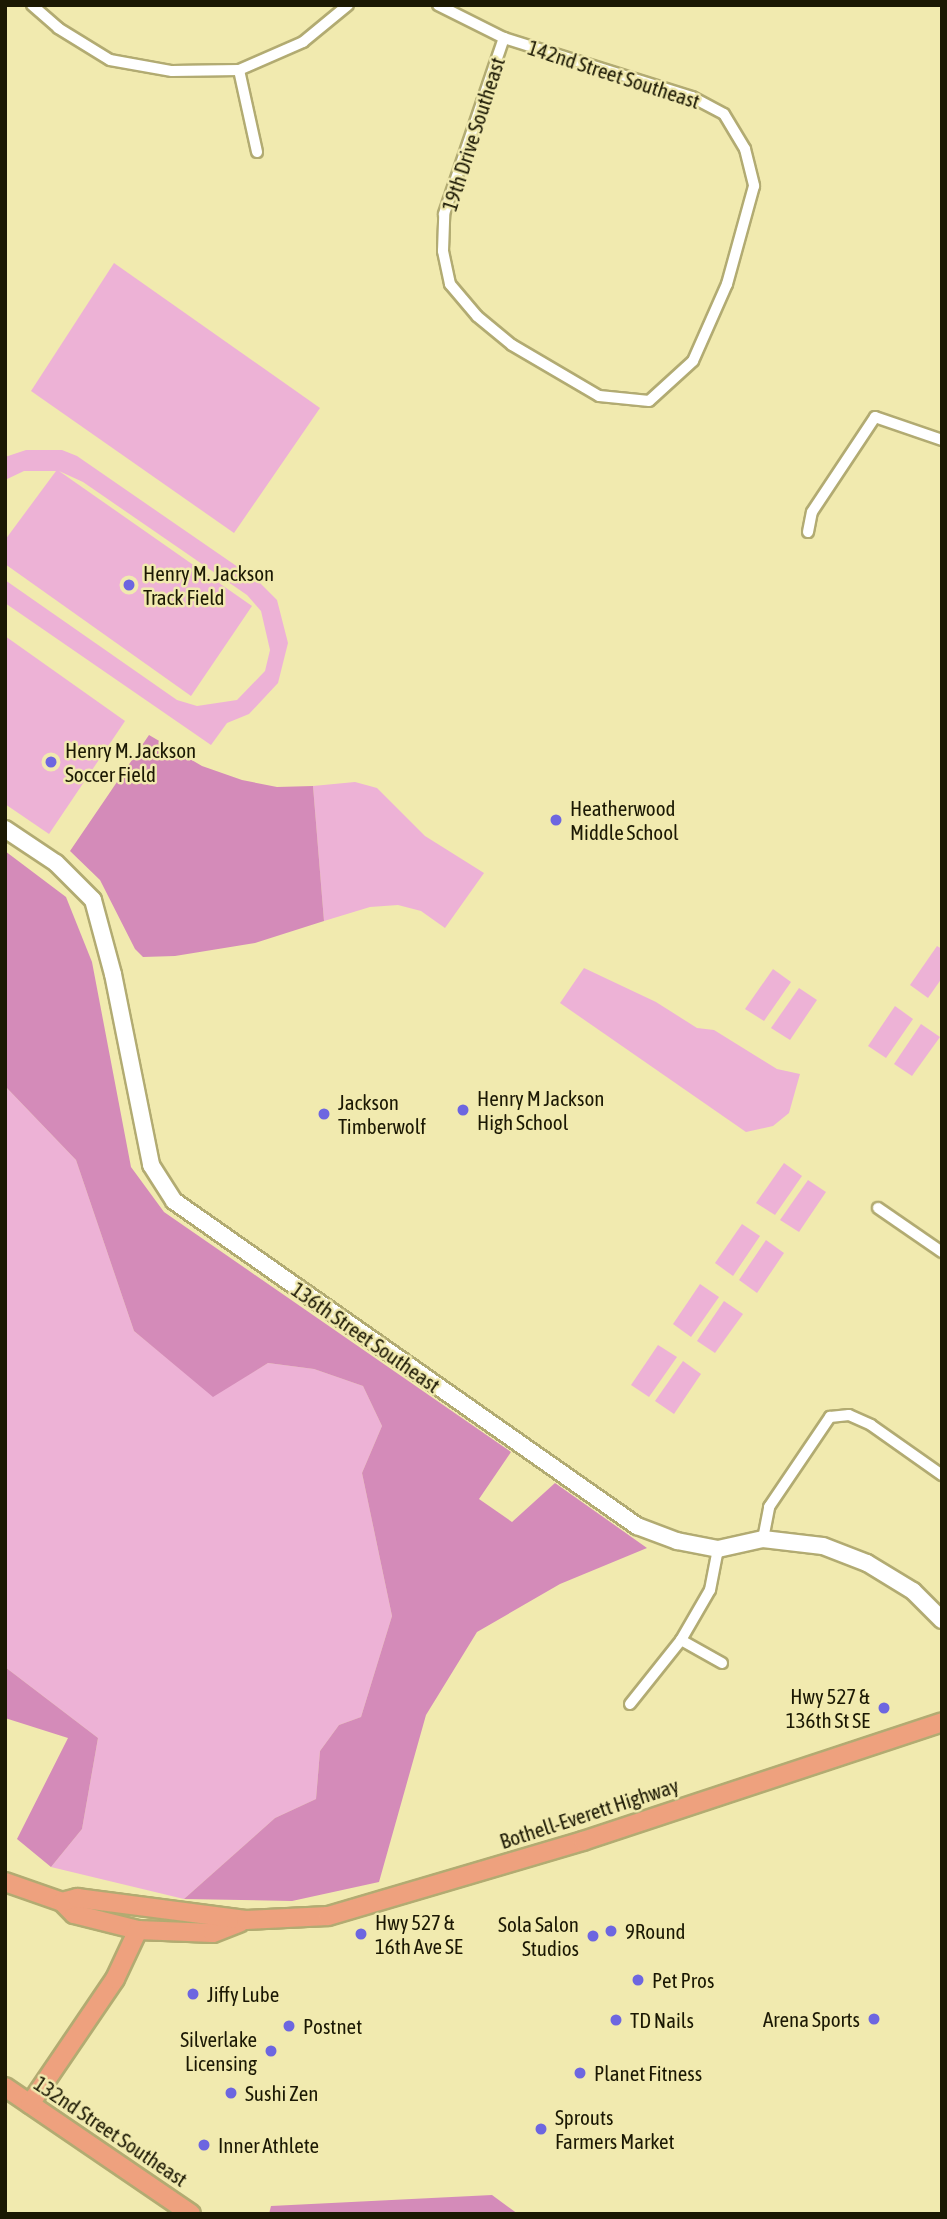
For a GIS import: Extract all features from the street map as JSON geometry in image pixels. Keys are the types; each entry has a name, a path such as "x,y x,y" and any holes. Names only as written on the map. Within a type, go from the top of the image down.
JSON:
{"main road":[{"name":"Bothell-Everett Highway","path":"62,1902 77,1899 191,1916 246,1920 328,1916 583,1841 942,1722"},
{"name":"Bothell-Everett Highway","path":"5,1882 62,1902 74,1914 138,1930 213,1933 246,1920"},
{"path":"30,2104 115,1979 138,1930 191,1916"},
{"name":"132nd Street Southeast","path":"5,2087 191,2214"}],"street":[{"path":"32,5 58,28 110,60 172,71 239,70 303,42 348,5"},
{"name":"142nd Street Southeast","path":"438,5 505,38 692,97 724,114 745,149 754,186 727,284 693,361 649,401"},
{"name":"19th Drive Southeast","path":"505,38 444,214 443,251 450,284 477,316 512,345 599,396 649,401"},
{"path":"239,70 257,152"},
{"path":"808,532 812,512 875,417 942,440"},
{"name":"136th Street Southeast","path":"5,829 56,863 93,900 113,974 151,1165 174,1200 637,1526 677,1541 718,1549 763,1539 823,1546 867,1563 913,1591 942,1620"},
{"path":"878,1208 942,1252"},
{"path":"763,1539 769,1507 830,1417 849,1415 942,1475"},
{"path":"630,1703 681,1640 710,1590 718,1549"},
{"path":"681,1640 722,1663"}],"shaded area":[{"path":"114,263 320,408 234,533 31,391"},
{"name":"Henry M. Jackson Track Field","path":"26,450 62,450 77,456 258,581 277,600 288,643 278,683 249,714 227,723 211,745 5,603 5,580 177,700 197,706 237,700 265,671 270,650 261,611 247,595 83,482 59,471 252,606 191,696 5,564 5,540 56,471 24,471 5,480 5,457"},
{"name":"Henry M. Jackson Soccer Field","path":"5,636 125,721 49,834 5,804"},
{"path":"149,735 202,766 242,780 277,787 313,786 324,921 255,943 175,956 143,957 135,949 100,880 70,851"},
{"path":"355,782 377,788 425,836 484,873 445,928 421,911 398,905 370,907 324,921 313,786"},
{"path":"5,851 66,897 92,962 131,1167 164,1212 511,1452 479,1499 512,1522 555,1483 647,1548 560,1584 477,1632 426,1715 379,1882 292,1901 184,1899 275,1818 316,1799 320,1751 339,1725 361,1717 392,1616 362,1473 382,1426 363,1386 314,1369 268,1363 213,1397 134,1331 76,1160 5,1086"},
{"path":"937,946 942,949 942,978 928,998 910,985"},
{"path":"584,968 656,1002 697,1028 714,1030 777,1069 800,1074 789,1113 773,1126 746,1132 560,1003"},
{"path":"773,969 791,982 764,1021 745,1009"},
{"path":"799,988 817,1000 790,1040 771,1028"},
{"path":"895,1006 913,1019 886,1058 868,1046"},
{"path":"921,1024 940,1037 912,1076 894,1064"},
{"path":"5,1086 76,1160 134,1331 213,1396 268,1363 314,1369 363,1386 382,1426 362,1473 392,1616 361,1717 339,1725 320,1751 316,1799 275,1818 184,1899 51,1867 82,1829 98,1738 5,1667"},
{"path":"784,1163 802,1176 775,1215 756,1203"},
{"path":"808,1180 826,1192 799,1232 780,1220"},
{"path":"742,1224 760,1236 733,1276 715,1263"},
{"path":"766,1240 784,1253 757,1293 739,1280"},
{"path":"700,1284 719,1297 691,1337 673,1324"},
{"path":"724,1301 743,1314 715,1353 697,1341"},
{"path":"658,1345 677,1357 649,1397 631,1385"},
{"path":"683,1361 701,1374 674,1414 655,1401"},
{"path":"5,1667 98,1738 82,1829 51,1867 17,1839 68,1738 5,1718"},
{"path":"492,2195 518,2214 269,2214 271,2206"}],"place":[{"name":"Henry M. Jackson Track Field","path":"129,585"},
{"name":"Henry M. Jackson Soccer Field","path":"51,762"},
{"name":"Heatherwood Middle School","path":"556,820"},
{"name":"Henry M Jackson High School","path":"463,1110"},
{"name":"Jackson Timberwolf","path":"324,1114"},
{"name":"Hwy 527 & 136th St SE","path":"884,1708"},
{"name":"9Round","path":"611,1931"},
{"name":"Hwy 527 & 16th Ave SE","path":"361,1934"},
{"name":"Sola Salon Studios","path":"593,1936"},
{"name":"Pet Pros","path":"638,1980"},
{"name":"Jiffy Lube","path":"193,1994"},
{"name":"Arena Sports","path":"874,2019"},
{"name":"TD Nails","path":"616,2020"},
{"name":"Postnet","path":"289,2026"},
{"name":"Silverlake Licensing","path":"271,2051"},
{"name":"Planet Fitness","path":"580,2073"},
{"name":"Sushi Zen","path":"231,2093"},
{"name":"Sprouts Farmers Market","path":"541,2129"},
{"name":"Inner Athlete","path":"204,2145"}]}
